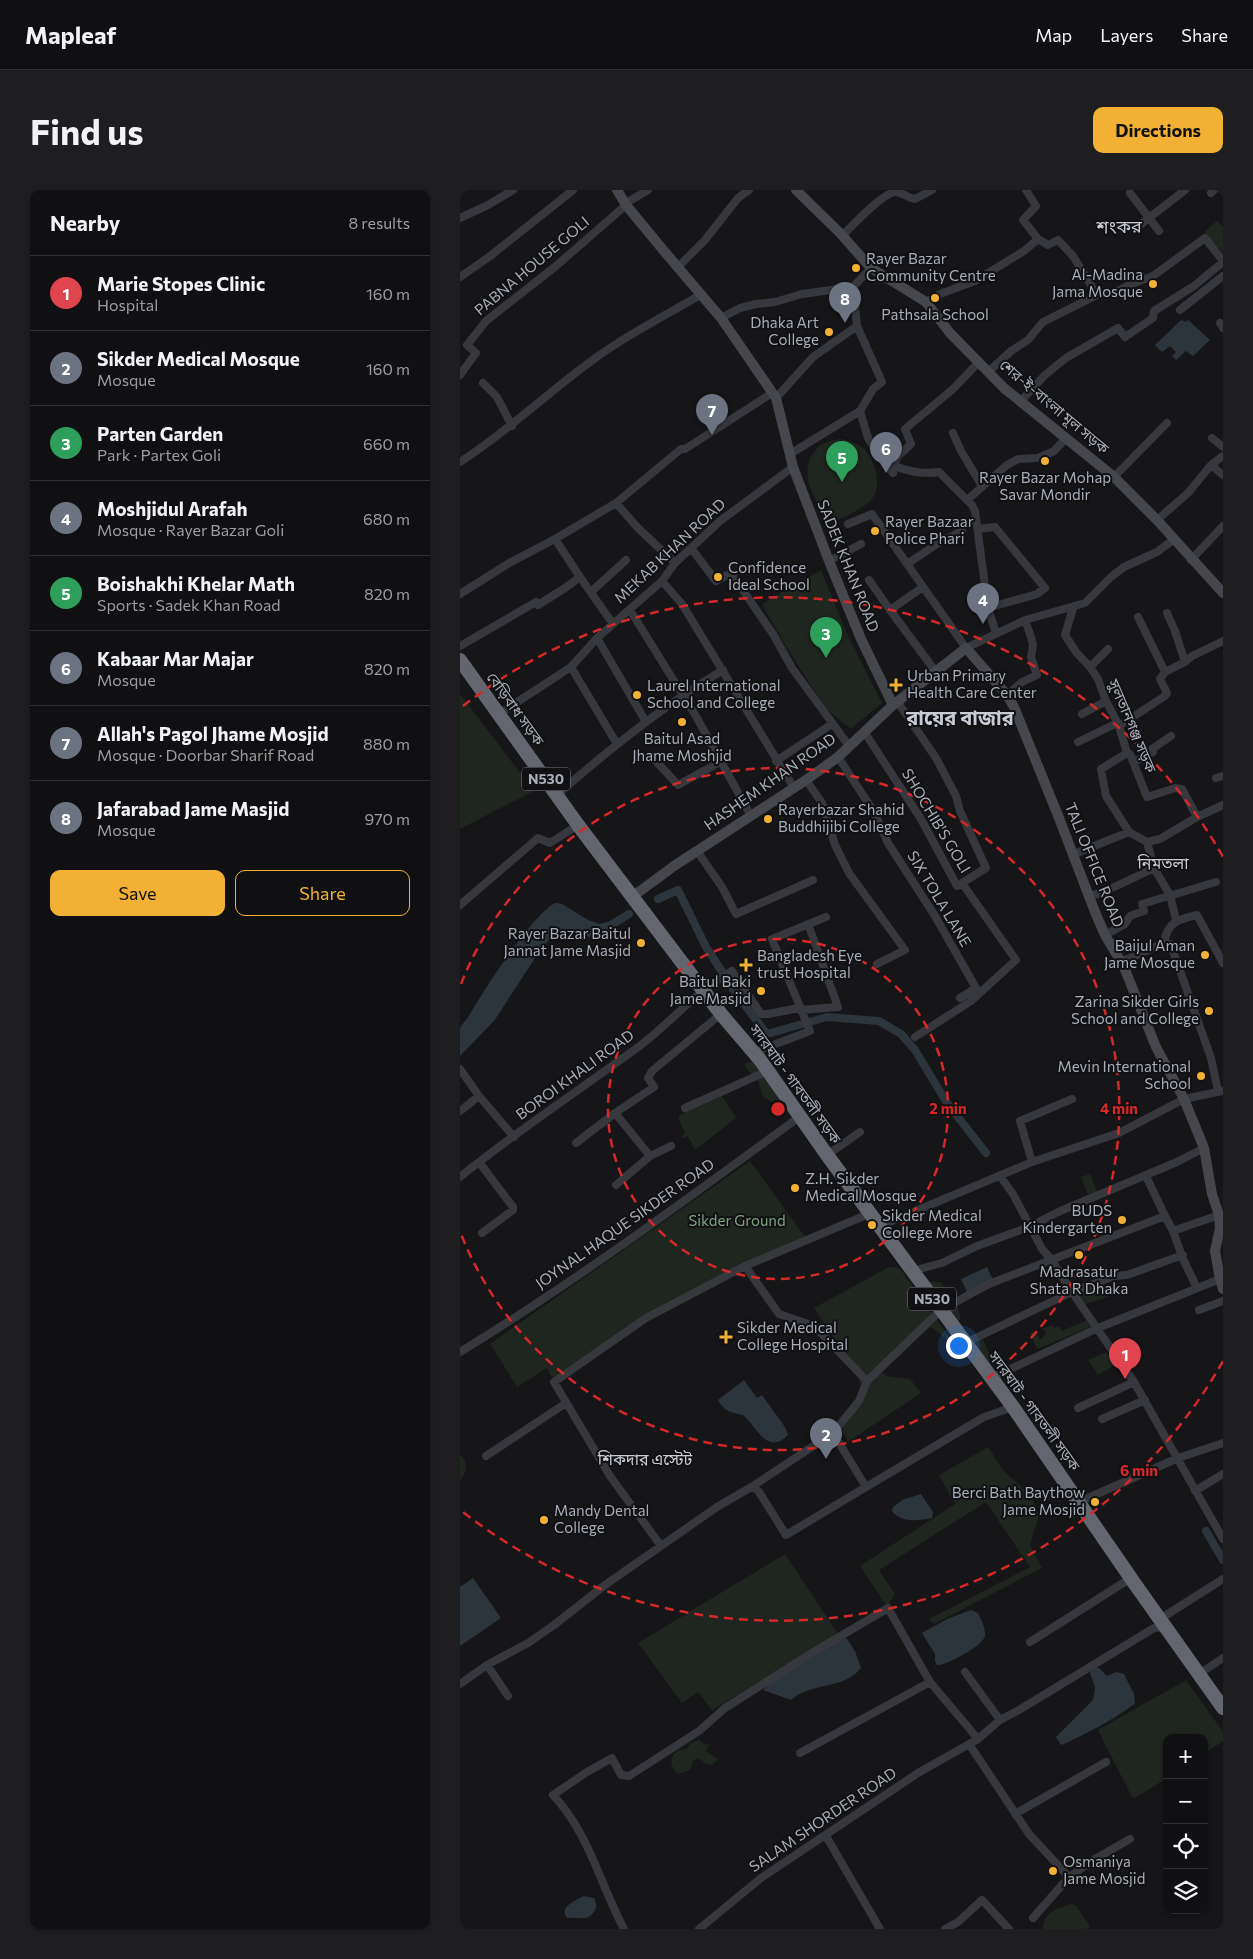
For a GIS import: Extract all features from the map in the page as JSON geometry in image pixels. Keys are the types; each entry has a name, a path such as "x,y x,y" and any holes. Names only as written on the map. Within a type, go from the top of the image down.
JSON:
{"highway":[{"name":"বেড়িবাধ সড়ক","path":"460,660 632,897"},
{"name":"সদরঘাট - গাবতলী সড়ক","path":"632,897 709,986 721,1014 754,1052 802,1115 827,1155 1013,1407 1223,1708"}],"street":[{"path":"460,218 514,190"},
{"path":"460,277 489,257 573,190"},
{"name":"SADEK KHAN ROAD","path":"617,190 677,268 702,294 721,318 774,395 793,467 829,561 861,639 895,703"},
{"name":"PABNA HOUSE GOLI","path":"460,375 476,353 467,345 486,321 556,266 626,204 648,190"},
{"path":"677,268 706,240 738,198 749,190"},
{"name":"শের-ই-বাংলা মূল সড়ক","path":"796,190 871,268 926,302 950,332 1020,402 1114,477 1157,520 1191,560 1222,589"},
{"path":"842,236 864,213 891,193 898,191 915,199 932,190"},
{"path":"1026,190 1036,206 1023,220 1038,239 1048,245 1058,240 1073,256 1097,296"},
{"path":"1136,228 1185,190"},
{"path":"1130,193 1159,231"},
{"path":"988,372 1011,351 1028,340 1043,322 1097,296 1116,292 1128,285 1153,276 1205,238 1223,262 1194,286 1154,311 1153,318 1125,337 1118,328 1066,358 1045,375 1020,402"},
{"path":"926,302 940,294 975,281 1024,251 1038,239"},
{"path":"721,318 740,308 756,304 775,302 802,294 853,287 871,268"},
{"path":"1180,310 1223,276"},
{"path":"790,454 860,411 873,389 882,382 857,326 853,287"},
{"path":"460,462 512,426 556,388 592,361 702,294"},
{"path":"460,594 511,562 555,539 616,503 667,459 774,395 813,357 857,326"},
{"path":"891,467 898,456 911,444 904,429 953,389 979,362"},
{"path":"483,383 497,397 512,426"},
{"path":"860,411 868,438 878,455 891,467 921,473 940,472 968,500 975,511 988,608 996,633"},
{"path":"1114,477 1167,423"},
{"path":"953,433 961,451 982,486"},
{"path":"968,500 1007,465 1018,459 1038,458 1054,451 1066,438"},
{"path":"1212,438 1223,447"},
{"path":"1157,520 1188,493 1211,465 1223,456"},
{"path":"1211,465 1223,474"},
{"name":"MEKAB KHAN ROAD","path":"499,714 571,668 597,638 662,581 675,563 735,508 793,467"},
{"path":"616,503 638,528 675,563"},
{"path":"848,524 872,514 966,648 1024,620 1066,608 1073,608 1085,603 1124,567 1157,552 1173,540"},
{"path":"1191,560 1223,526"},
{"path":"978,529 996,527 1044,588 1037,594 988,608"},
{"path":"907,564 954,534 962,532"},
{"path":"555,539 612,624"},
{"path":"829,561 861,544"},
{"path":"692,548 716,581 731,573 773,634 792,668 849,746"},
{"path":"591,592 626,560"},
{"path":"460,646 536,602 538,605 580,576"},
{"path":"869,580 936,672"},
{"path":"662,581 682,604 794,788"},
{"path":"890,610 923,587"},
{"name":"সুলতানগঞ্জ সড়ক","path":"1073,608 1065,635 1098,679 1118,724 1127,754 1130,754 1134,762 1147,797 1175,788 1182,790 1197,816"},
{"path":"630,610 682,694 751,816"},
{"path":"1167,613 1176,631 1185,662"},
{"path":"1138,617 1165,672"},
{"path":"1007,695 1022,682 1036,675 1030,657 1033,645 1024,620"},
{"path":"597,638 646,722"},
{"path":"1078,742 1118,724 1165,696 1167,693 1160,679 1165,672 1223,641"},
{"name":"HASHEM KHAN ROAD","path":"632,897 674,866 838,757 895,703 966,648"},
{"name":"TALI OFFICE ROAD","path":"966,648 1007,695 1014,707 1088,896 1140,1004 1156,1047 1184,1099 1204,1148 1212,1194 1222,1228 1216,1251 1221,1284"},
{"path":"1090,667 1108,649"},
{"path":"571,668 617,744"},
{"path":"557,795 617,744 682,694 723,670"},
{"path":"1082,714 1106,700"},
{"path":"895,703 936,758 956,796 960,810 986,868 962,883"},
{"path":"776,761 832,724"},
{"name":"SHOCHIB'S GOLI","path":"865,733 921,819 957,886 962,883 1016,960 971,1001 915,1037"},
{"path":"1134,762 1153,752 1152,749 1171,736"},
{"path":"1127,754 1102,769 1106,796 1129,832 1147,842 1160,839 1197,816 1223,805"},
{"name":"SIX TOLA LANE","path":"838,757 874,812 888,843 935,916 976,988 960,998"},
{"path":"655,760 678,785 720,762"},
{"path":"806,780 822,804 835,845 849,873 905,950 877,964"},
{"path":"460,905 538,838 550,844 578,825"},
{"path":"1072,855 1129,832"},
{"path":"1147,842 1154,868 1170,895 1176,920"},
{"path":"697,851 722,887 736,914 813,880"},
{"path":"1088,896 1102,893 1154,868"},
{"path":"1105,934 1125,924 1130,916 1144,911 1142,904 1216,882"},
{"path":"1164,943 1165,935 1176,920 1197,915 1223,963"},
{"path":"754,1052 810,1031 772,939 826,917"},
{"path":"801,1012 838,1007 808,924"},
{"path":"880,1226 1032,1162 1119,1133 1184,1099 1220,1091 1211,1058 1170,944 1164,943 1120,962"},
{"name":"BOROI KHALI ROAD","path":"460,1177 643,1043 709,986 732,971 761,1014 801,1012"},
{"path":"576,1143 615,1113 654,1087 648,1078 652,1071 721,1014"},
{"path":"460,1069 479,1096 514,1137"},
{"path":"685,1108 769,1071"},
{"path":"460,1110 479,1096"},
{"path":"1032,1162 1020,1121 1072,1099"},
{"path":"615,1113 650,1156"},
{"name":"JOYNAL HAQUE SIKDER ROAD","path":"461,1348 519,1316 626,1242 802,1115"},
{"path":"827,1155 860,1132"},
{"path":"616,1184 650,1156 671,1146"},
{"path":"912,1271 942,1262 977,1246 1029,1227 1058,1212 1146,1176 1204,1148"},
{"path":"479,1162 513,1207 513,1210 482,1233"},
{"path":"1000,1176 1013,1194 1042,1249 1051,1259 1134,1382 1223,1539"},
{"path":"1146,1176 1173,1231 1197,1288"},
{"path":"661,1546 610,1476 554,1382 646,1318 745,1266 871,1213"},
{"path":"1173,1231 1219,1215"},
{"path":"460,1684 487,1665 554,1625 606,1585 717,1507 753,1486 833,1433 860,1401 867,1381 940,1310 989,1284 1165,1216"},
{"path":"965,1343 1072,1292 1114,1276 1127,1275 1183,1254"},
{"path":"745,1266 779,1314 814,1326 867,1381"},
{"path":"991,1378 1098,1328 1197,1288 1221,1284"},
{"path":"1200,1310 1223,1301"},
{"path":"1078,1408 1134,1382"},
{"path":"1102,1419 1145,1400"},
{"path":"486,1456 566,1403"},
{"path":"753,1486 759,1492 786,1535 984,1417 1013,1407"},
{"path":"833,1433 866,1487"},
{"path":"1079,1502 1178,1458 1223,1442"},
{"path":"1195,1491 1223,1474"},
{"path":"1030,1642 1131,1578"},
{"name":"SALAM SHORDER ROAD","path":"699,1929 760,1878 826,1836 858,1812 918,1773 978,1739 1000,1720 1020,1710 1163,1623 1223,1579"},
{"path":"624,1929 589,1849 561,1803 553,1795 612,1758 621,1775 629,1776 699,1731 725,1708 888,1608 930,1682 978,1739"},
{"path":"1199,1674 1223,1658"},
{"path":"487,1665 508,1696"},
{"path":"965,1672 1000,1720"},
{"path":"800,1753 930,1682"},
{"path":"969,1744 1029,1834 1069,1877"},
{"path":"1015,1814 1106,1762"},
{"path":"826,1836 880,1929"},
{"path":"1033,1918 1069,1877 1095,1859 1130,1839"},
{"path":"945,1929 958,1922 982,1900 1009,1929"}],"green space":[{"path":"1217,221 1223,227 1223,253 1204,232"},
{"path":"842,439 853,442 868,453 875,467 876,490 874,496 865,505 831,523 814,496 810,487 807,470 809,461 820,446 830,441"},
{"path":"821,570 848,636 882,703 851,729 825,708 782,640 762,604"},
{"path":"460,694 534,791 460,829"},
{"path":"756,1059 794,1108 774,1103 764,1098 758,1082 744,1065"},
{"path":"719,1091 736,1118 695,1150 688,1136 682,1138 681,1136 685,1133 678,1117"},
{"name":"Sikder Ground","path":"750,1161 805,1237 610,1340 552,1378 547,1368 517,1387 490,1344"},
{"path":"1090,1174 1097,1191 1088,1195 1081,1177"},
{"path":"889,1267 897,1267 901,1270 955,1345 925,1325 879,1365 885,1376 910,1379 921,1393 848,1442 840,1427 865,1398 861,1391 858,1374 814,1308"},
{"path":"930,1281 941,1283 948,1291 948,1300 957,1306 961,1319 959,1321 964,1328 960,1336 925,1287"},
{"path":"1104,1281 1108,1297 1083,1305 1075,1292"},
{"path":"1087,1320 1090,1327 1037,1349 1030,1333 1036,1331 1040,1340 1046,1334 1043,1328 1052,1325 1054,1328 1059,1326 1062,1331"},
{"path":"981,1335 993,1362 991,1366 982,1365 972,1339"},
{"path":"1106,1352 1115,1365 1098,1375 1088,1360"},
{"path":"988,1447 1003,1470 1031,1496 1039,1516 1030,1545 1042,1568 934,1624 929,1619 1030,1567 986,1502 879,1570 895,1594 887,1607 860,1566 955,1504 939,1475"},
{"path":"460,1454 466,1467 460,1480"},
{"path":"785,1554 838,1634 712,1710 698,1692 682,1703 638,1643"},
{"path":"1186,1680 1223,1732 1223,1741 1208,1751 1208,1734 1163,1734 1163,1780 1133,1799 1098,1730"},
{"path":"698,1740 706,1745 709,1744 706,1751 718,1759 712,1765 698,1758 693,1761 690,1770 678,1774 671,1762 674,1754 687,1749 690,1744"},
{"path":"1070,1904 1075,1905 1090,1926 1087,1929 1043,1929 1045,1919 1051,1912"}],"shaded area":[{"path":"1181,320 1186,322 1188,320 1210,340 1193,356 1186,351 1176,360 1172,356 1176,352 1170,346 1162,352 1155,345"},
{"path":"556,903 562,904 588,920 600,924 618,919 619,921 610,930 592,937 562,933 550,938 494,1021 460,1056 461,1026 523,936 547,909"},
{"path":"987,1267 993,1280 967,1292 961,1279"},
{"path":"744,1380 757,1398 762,1395 785,1427 788,1435 781,1441 768,1441 743,1415 728,1411 718,1400"},
{"path":"921,1494 933,1512 932,1518 905,1519 900,1518 892,1511 893,1507 902,1500"},
{"path":"473,1578 501,1618 460,1646 460,1587"},
{"path":"971,1610 978,1613 982,1621 985,1633 983,1640 964,1654 937,1665 935,1654 922,1633 947,1619"},
{"path":"845,1636 855,1651 861,1668 854,1675 837,1683 808,1690 791,1700 763,1690 770,1683"},
{"path":"1095,1668 1099,1668 1107,1676 1116,1672 1124,1674 1134,1694 1135,1703 1100,1726 1061,1745 1056,1737 1093,1700 1095,1688 1090,1672"},
{"path":"584,1896 594,1898 596,1902 593,1914 586,1918 567,1918 565,1914 566,1907"}],"waterway":[{"path":"658,899 678,890 706,947 737,995 767,1034 827,1017 879,1021 901,1034 915,1050 947,1103 986,1153"},
{"path":"611,925 629,914"},
{"path":"1206,1531 1223,1560"}],"place":[{"name":"Rayer Bazar Community Centre","path":"856,268"},
{"name":"Al-Madina Jama Mosque","path":"1153,284"},
{"name":"Pathsala School","path":"935,298"},
{"name":"Jafarabad Jame Masjid","path":"845,323"},
{"name":"Dhaka Art College","path":"829,332"},
{"name":"Allah's Pagol Jhame Mosjid","path":"712,435"},
{"name":"Rayer Bazar Mohap Savar Mondir","path":"1045,461"},
{"name":"Kabaar Mar Majar","path":"886,473"},
{"name":"Boishakhi Khelar Math","path":"842,482"},
{"name":"Rayer Bazaar Police Phari","path":"875,531"},
{"name":"Confidence Ideal School","path":"718,577"},
{"name":"Moshjidul Arafah","path":"983,624"},
{"name":"Parten Garden","path":"826,658"},
{"name":"Urban Primary Health Care Center","path":"896,685"},
{"name":"Laurel International School and College","path":"637,695"},
{"name":"Baitul Asad Jhame Moshjid","path":"682,722"},
{"name":"Rayerbazar Shahid Buddhijibi College","path":"768,819"},
{"name":"Rayer Bazar Baitul Jannat Jame Masjid","path":"641,943"},
{"name":"Baijul Aman Jame Mosque","path":"1205,955"},
{"name":"Bangladesh Eye trust Hospital","path":"746,965"},
{"name":"Baitul Baki Jame Masjid","path":"761,991"},
{"name":"Zarina Sikder Girls School and College","path":"1209,1011"},
{"name":"Mevin International School","path":"1201,1076"},
{"name":"Z.H. Sikder Medical Mosque","path":"795,1188"},
{"name":"BUDS Kindergarten","path":"1122,1220"},
{"name":"Sikder Medical College More","path":"872,1225"},
{"name":"Madrasatur Shata R Dhaka","path":"1079,1255"},
{"name":"Sikder Medical College Hospital","path":"726,1337"},
{"name":"Marie Stopes Clinic","path":"1125,1379"},
{"name":"Sikder Medical Mosque","path":"826,1459"},
{"name":"Berci Bath Baythow Jame Mosjid","path":"1095,1502"},
{"name":"Mandy Dental College","path":"544,1520"},
{"name":"Osmaniya Jame Mosjid","path":"1053,1871"}],"district":[{"name":"শংকর","path":"1119,227"},
{"name":"রায়ের বাজার","path":"960,718"},
{"name":"নিমতলা","path":"1163,863"},
{"name":"শিকদার এস্টেট","path":"645,1459"}]}
